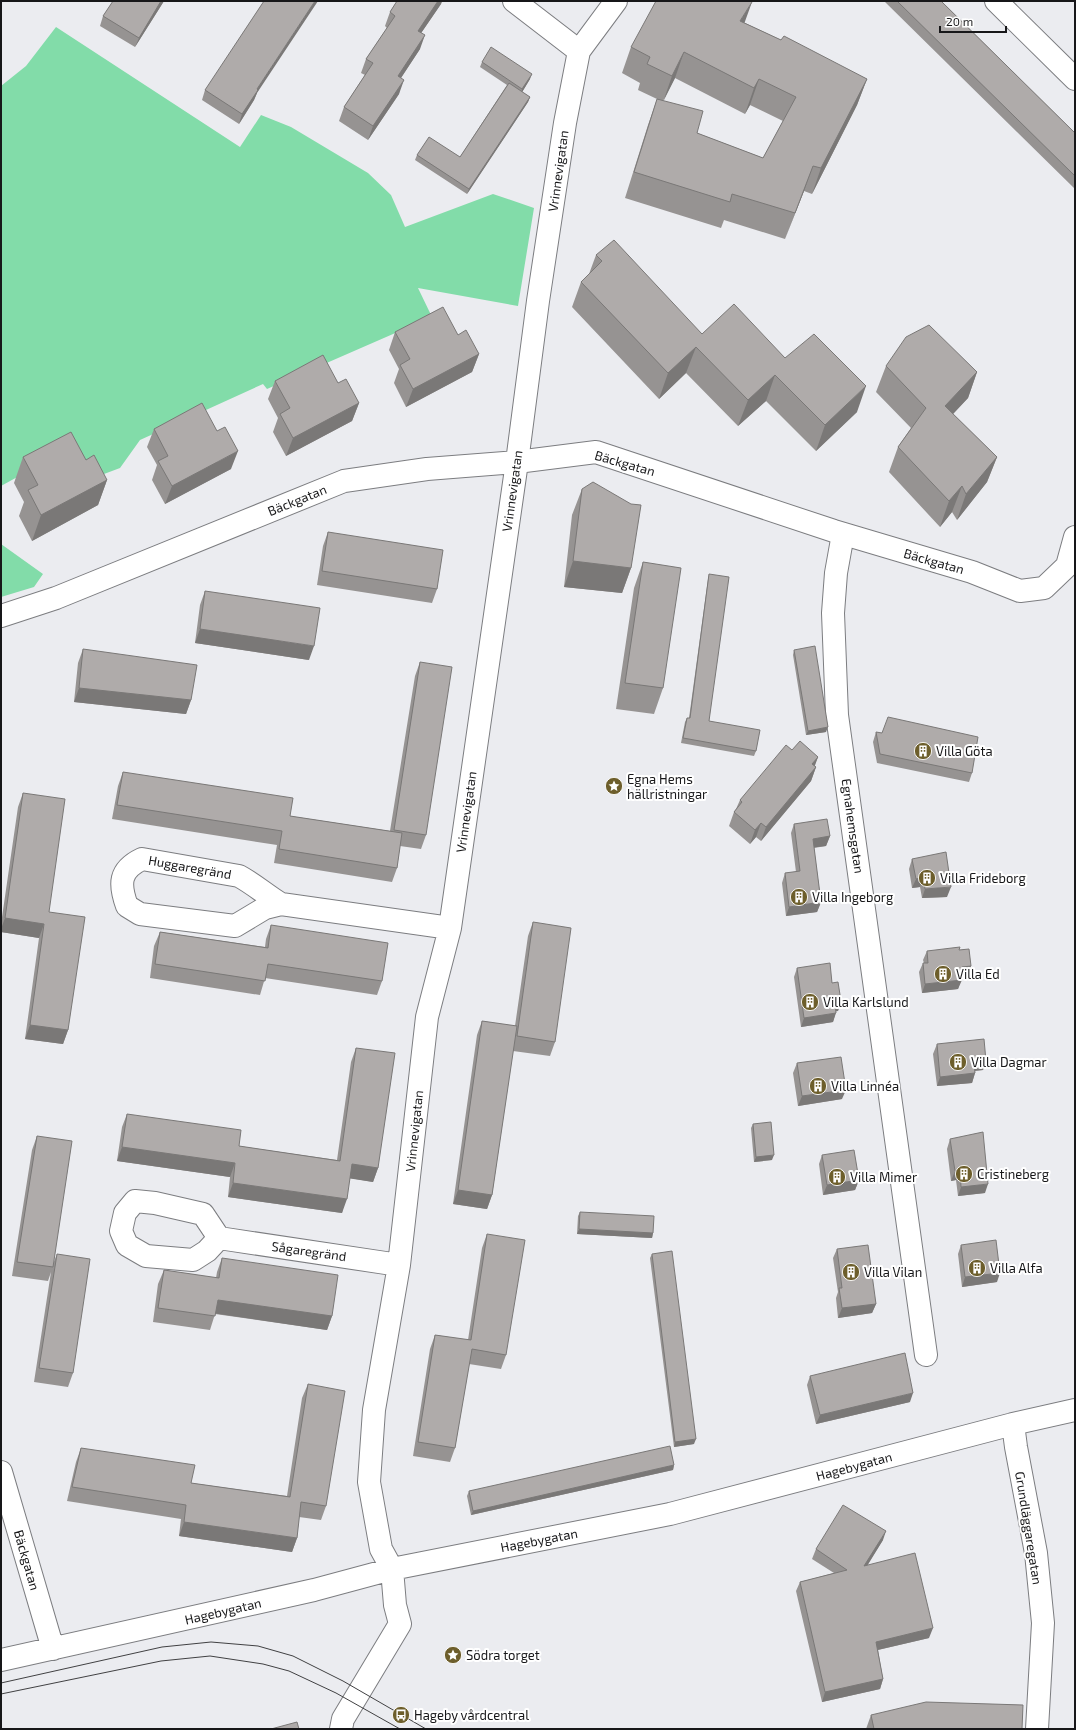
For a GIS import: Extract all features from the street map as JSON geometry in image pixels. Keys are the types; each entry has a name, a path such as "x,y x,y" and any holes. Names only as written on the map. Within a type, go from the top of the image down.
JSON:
{"street":[{"path":"514,1 579,51"},
{"name":"Vrinnevigatan","path":"392,1570 381,1549 369,1482 374,1410 399,1265 427,1017 450,928 517,462 538,301 565,123 579,51 616,1"},
{"path":"996,1 1075,79"},
{"name":"Bäckgatan","path":"1,616 56,598 344,481 427,469 517,462 596,452 843,534 972,572 1020,591 1044,588 1067,566 1073,545"},
{"name":"Egnahemsgatan","path":"843,534 836,573 833,613 837,715 926,1355"},
{"name":"Huggaregränd","path":"281,904 265,908 235,926 140,914 127,906 122,892 123,874 132,864 142,859 239,876 252,884 263,894 281,904 450,928"},
{"name":"Sågaregränd","path":"219,1238 399,1265"},
{"name":"Hagebygatan","path":"1,1660 314,1590 392,1570 670,1514 1014,1424 1075,1410"},
{"name":"Grundläggaregatan","path":"1014,1424 1016,1447 1036,1553 1043,1623 1037,1729"},
{"name":"Bäckgatan","path":"1,1472 53,1649"},
{"path":"341,1729 343,1719 400,1624 395,1605 392,1570"}],"green space":[{"path":"56,27 240,147 261,115 291,127 368,173 391,195 405,227 493,194 534,208 518,306 418,288 432,317 267,389 263,384 140,440 120,468 104,474 70,448 1,486 1,86 26,66"},
{"path":"1,544 43,574 34,587 1,597"}],"building":[{"path":"113,1 161,1 139,38 103,16"},
{"path":"264,1 315,1 242,114 205,90"},
{"path":"397,1 438,1 418,31 425,35 398,76 404,80 373,126 344,107 373,63 366,59 395,16 390,12"},
{"path":"656,1 752,1 740,21 781,40 784,36 867,79 821,168 813,166 795,213 732,194 730,202 634,172 657,99 703,111 697,133 763,158 796,97 759,79 754,88 684,52 672,76 647,64 650,57 631,47"},
{"path":"897,1 941,1 1075,133 1075,176"},
{"path":"491,47 532,74 522,89 482,62"},
{"path":"509,83 530,97 469,189 417,155 429,137 460,157"},
{"path":"614,240 702,334 734,304 785,358 814,334 866,386 825,425 775,375 748,400 696,347 668,373 581,282 602,261 596,255"},
{"path":"443,307 458,335 466,330 479,354 413,389 400,365 410,359 395,332"},
{"path":"929,325 977,372 945,406 997,457 966,494 962,486 949,501 898,447 926,408 886,366 906,337"},
{"path":"323,355 338,383 346,379 359,403 293,438 280,414 290,408 275,381"},
{"path":"202,403 217,431 225,427 238,451 172,486 158,461 168,456 154,429"},
{"path":"71,432 86,460 94,455 107,480 41,515 28,490 38,485 23,457"},
{"path":"593,482 631,504 641,505 631,568 573,561 582,489"},
{"path":"328,532 443,550 437,589 322,571"},
{"path":"643,562 681,568 663,688 625,683"},
{"path":"709,574 729,577 709,721 760,730 756,751 683,738 687,718 690,718"},
{"path":"205,591 320,608 314,646 200,629"},
{"path":"815,646 828,727 808,731 794,650"},
{"path":"83,649 197,665 191,700 79,688"},
{"path":"420,662 452,667 426,835 394,830"},
{"name":"Villa Göta","path":"888,717 978,737 972,773 880,754 876,732 882,733"},
{"path":"800,741 818,757 812,764 816,767 766,827 761,823 755,830 734,812 742,802 740,800 786,745 792,750"},
{"path":"123,772 293,798 290,816 402,833 397,868 279,849 282,831 117,805"},
{"path":"23,793 65,799 49,912 85,917 68,1030 30,1025 44,924 5,918"},
{"path":"827,819 830,836 813,839 821,902 789,907 785,873 800,871 794,824"},
{"path":"946,852 951,887 925,889 923,877 916,879 912,859"},
{"path":"533,922 571,928 555,1042 517,1036"},
{"path":"271,925 388,943 382,981 268,964 265,981 155,964 160,932 268,948"},
{"name":"Villa Ed","path":"960,947 959,950 969,949 971,966 962,967 962,980 925,984 923,963 928,963 927,951"},
{"name":"Villa Karlslund","path":"830,963 832,983 838,982 841,1001 835,1002 836,1013 804,1018 797,968"},
{"path":"482,1021 517,1026 492,1195 458,1190"},
{"name":"Villa Dagmar","path":"984,1039 986,1061 974,1062 975,1073 940,1077 937,1044"},
{"path":"356,1048 395,1053 378,1168 352,1164 347,1199 233,1183 235,1163 122,1147 127,1114 241,1130 239,1146 340,1161"},
{"name":"Villa Linnéa","path":"841,1057 846,1090 802,1096 797,1063"},
{"path":"771,1122 774,1155 756,1157 753,1124"},
{"name":"Cristineberg","path":"983,1132 988,1184 961,1187 960,1171 955,1171 950,1139"},
{"path":"37,1136 72,1141 53,1267 17,1262"},
{"name":"Villa Mimer","path":"854,1150 859,1180 827,1185 822,1155"},
{"path":"580,1212 654,1216 653,1233 579,1229"},
{"path":"487,1234 525,1240 506,1355 472,1349 455,1448 418,1442 435,1335 471,1340"},
{"name":"Villa Alfa","path":"996,1240 1000,1273 965,1277 961,1245"},
{"path":"868,1245 876,1304 842,1308 839,1288 842,1288 837,1249"},
{"path":"672,1251 696,1439 675,1442 652,1254"},
{"path":"57,1254 90,1259 73,1373 39,1368"},
{"path":"222,1258 338,1275 332,1316 218,1300 215,1316 158,1308 164,1270 219,1278"},
{"path":"905,1353 913,1393 820,1415 810,1376"},
{"path":"308,1384 345,1391 326,1506 301,1502 297,1538 184,1522 186,1505 72,1487 81,1448 195,1465 191,1483 290,1497"},
{"path":"670,1446 674,1465 473,1511 469,1491"},
{"path":"843,1505 886,1531 864,1566 915,1553 933,1628 876,1642 883,1679 825,1692 800,1582 847,1570 816,1549"},
{"path":"926,1702 1023,1705 1022,1729 874,1729 871,1715"},
{"path":"297,1722 299,1729 271,1729"}],"tram line":[{"path":"1,1683 162,1647 211,1642 258,1646 293,1656 343,1681 426,1729"},
{"path":"1,1694 161,1661 210,1656 263,1664 289,1671 336,1693 400,1729"}],"place":[{"name":"Villa Göta","path":"923,751"},
{"name":"Egna Hems hällristningar","path":"614,786"},
{"name":"Villa Frideborg","path":"927,878"},
{"name":"Villa Ingeborg","path":"799,897"},
{"name":"Villa Ed","path":"943,974"},
{"name":"Villa Karlslund","path":"810,1002"},
{"name":"Villa Dagmar","path":"958,1062"},
{"name":"Villa Linnéa","path":"818,1086"},
{"name":"Cristineberg","path":"964,1174"},
{"name":"Villa Mimer","path":"837,1177"},
{"name":"Villa Alfa","path":"977,1268"},
{"name":"Villa Vilan","path":"851,1272"},
{"name":"Södra torget","path":"453,1655"},
{"name":"Hageby vårdcentral","path":"401,1715"}]}
